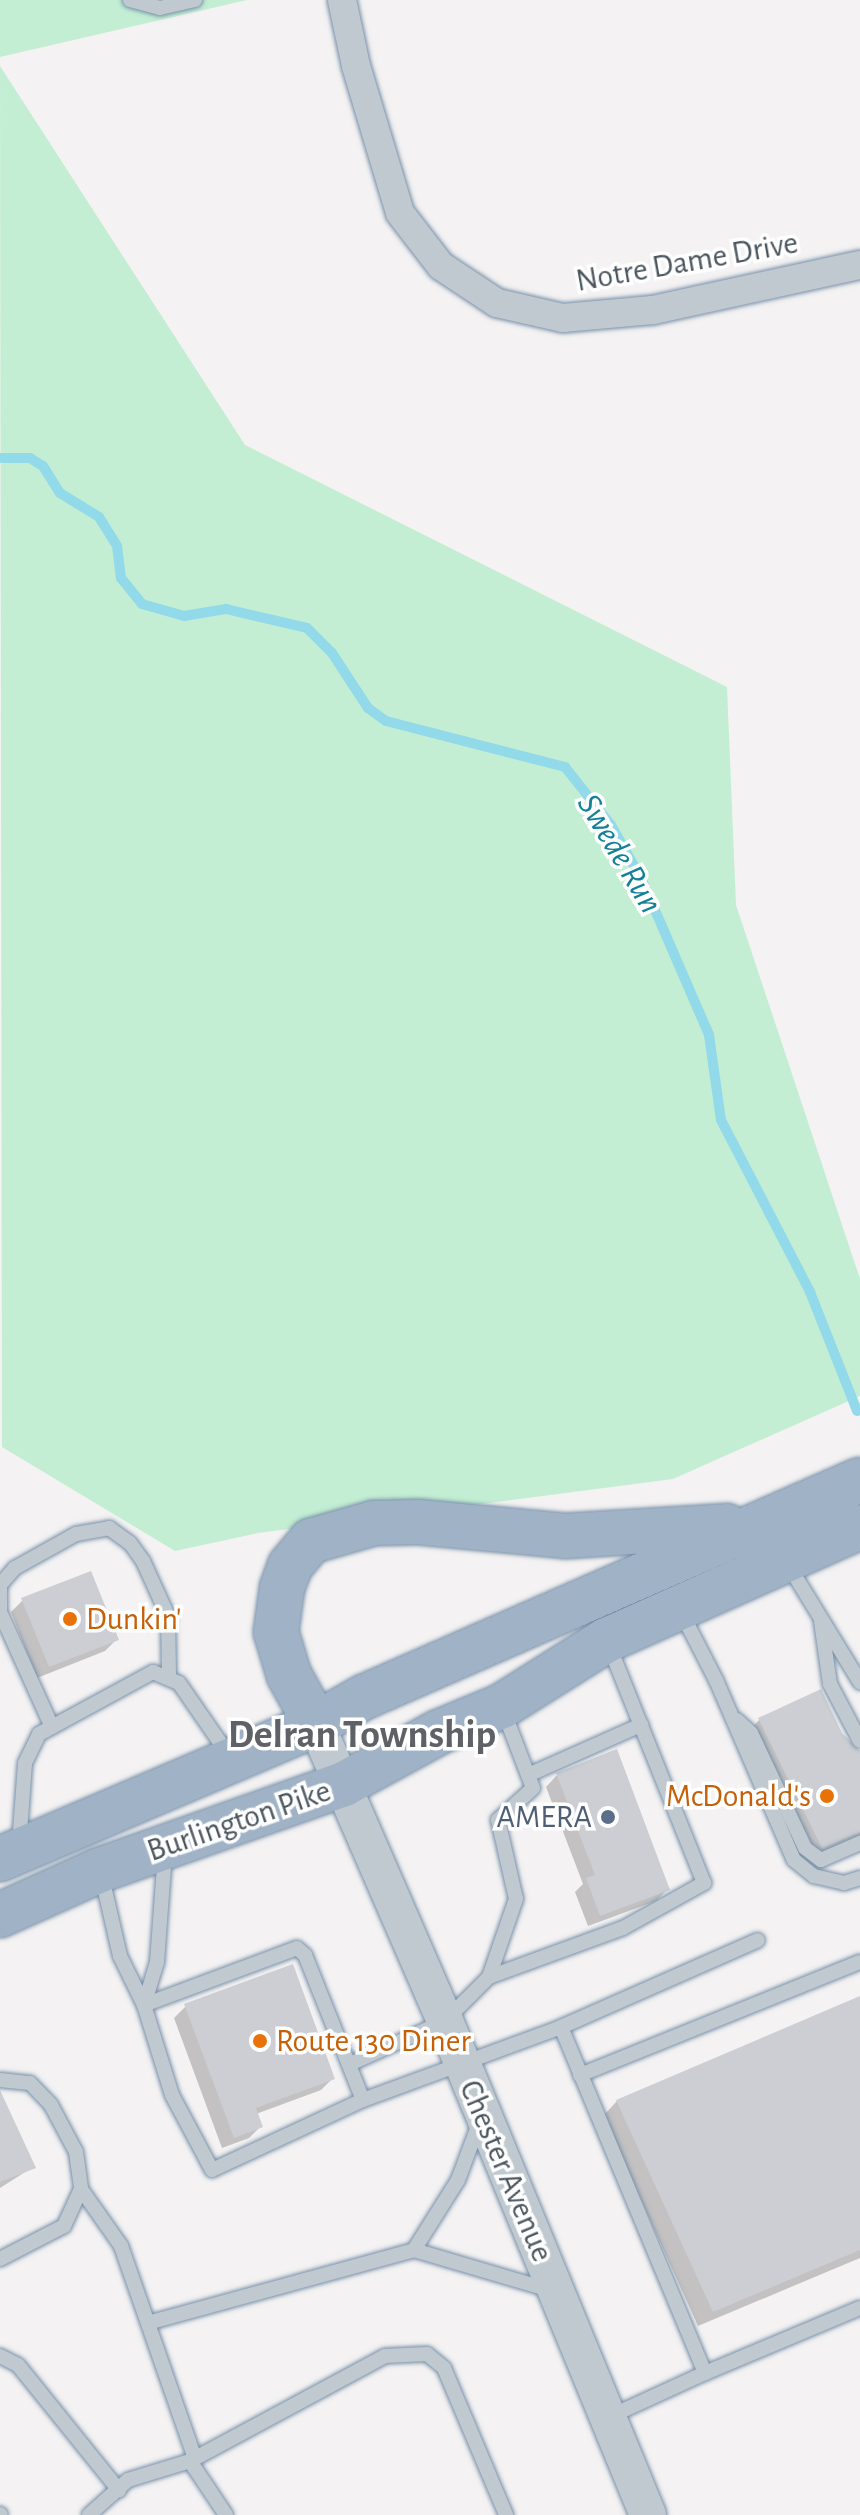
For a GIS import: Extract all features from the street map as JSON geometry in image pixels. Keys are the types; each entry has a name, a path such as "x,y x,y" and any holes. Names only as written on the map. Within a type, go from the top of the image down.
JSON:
{"highway":[{"name":"Burlington Pike","path":"9,1855 230,1758 316,1724 364,1697 860,1480"},
{"path":"316,1724 289,1675 276,1632 282,1588 290,1566 311,1541 374,1523 565,1536 762,1523"},
{"name":"Burlington Pike","path":"0,1915 100,1870 344,1784 439,1732 502,1706 607,1640 860,1527"}],"street":[{"name":"Notre Dame Drive","path":"342,0 356,66 400,213 441,266 497,303 563,318 653,310 860,265"},
{"name":"Chester Avenue","path":"316,1724 445,2021 648,2515"}],"lane":[{"path":"130,0 160,8 195,0"},
{"path":"45,1730 0,1612 0,1585 15,1568 76,1534 109,1528 130,1543 143,1561 168,1616 169,1675 230,1758"},
{"path":"786,1561 860,1682"},
{"path":"679,1609 731,1715 794,1860 814,1876 844,1883 860,1878"},
{"path":"821,1615 830,1684 860,1741"},
{"path":"350,2064 445,2021 489,1977 623,1928 704,1883 607,1640"},
{"path":"9,1855 25,1763 45,1730 153,1672 169,1675"},
{"path":"489,1977 516,1899 498,1820 533,1788 502,1706"},
{"path":"731,1715 751,1733 805,1848 821,1860 860,1843"},
{"path":"528,1775 641,1725"},
{"path":"144,2005 157,1962 165,1847"},
{"path":"100,1870 120,1956 144,2005 172,2095 212,2170 363,2100 561,2027 758,1940"},
{"path":"144,2005 297,1948 305,1955 363,2100"},
{"path":"580,2075 860,1962"},
{"path":"561,2027 705,2373"},
{"path":"0,2080 30,2083 51,2105 76,2152 81,2189 121,2246 192,2459 226,2515"},
{"path":"414,2250 458,2180 483,2114"},
{"path":"0,2259 64,2226 81,2189"},
{"path":"148,2323 414,2250 557,2292"},
{"path":"609,2417 860,2308"},
{"path":"89,2515 128,2480 192,2459 385,2356 427,2354 444,2368 506,2515"},
{"path":"0,2356 18,2365 119,2490"}],"green space":[{"path":"0,0 247,0 0,57"},
{"path":"0,66 245,445 727,687 736,905 860,1279 860,1396 673,1479 258,1533 175,1551 2,1447"}],"building":[{"name":"Dunkin'","path":"91,1571 119,1640 49,1667 21,1598"},
{"name":"McDonald's","path":"821,1689 842,1733 860,1751 860,1832 822,1848 758,1718"},
{"path":"617,1749 670,1890 600,1916 586,1878 595,1875 556,1773"},
{"name":"Route 130 Diner","path":"293,1964 335,2079 256,2108 263,2127 234,2138 184,2004"},
{"path":"860,1996 860,2250 713,2312 616,2100"},
{"path":"0,2090 36,2168 0,2182"}],"waterway":[{"name":"Swede Run","path":"0,458 30,458 43,466 60,493 99,517 117,546 121,578 142,604 184,616 226,609 307,628 332,653 368,708 386,721 565,767 611,825 642,880 709,1035 721,1120 810,1292 857,1411"}],"place":[{"name":"Dunkin'","path":"70,1619"},
{"name":"McDonald's","path":"827,1796"},
{"name":"AMERA","path":"608,1817"},
{"name":"Route 130 Diner","path":"260,2041"}],"district":[{"name":"Delran Township","path":"362,1735"}]}
